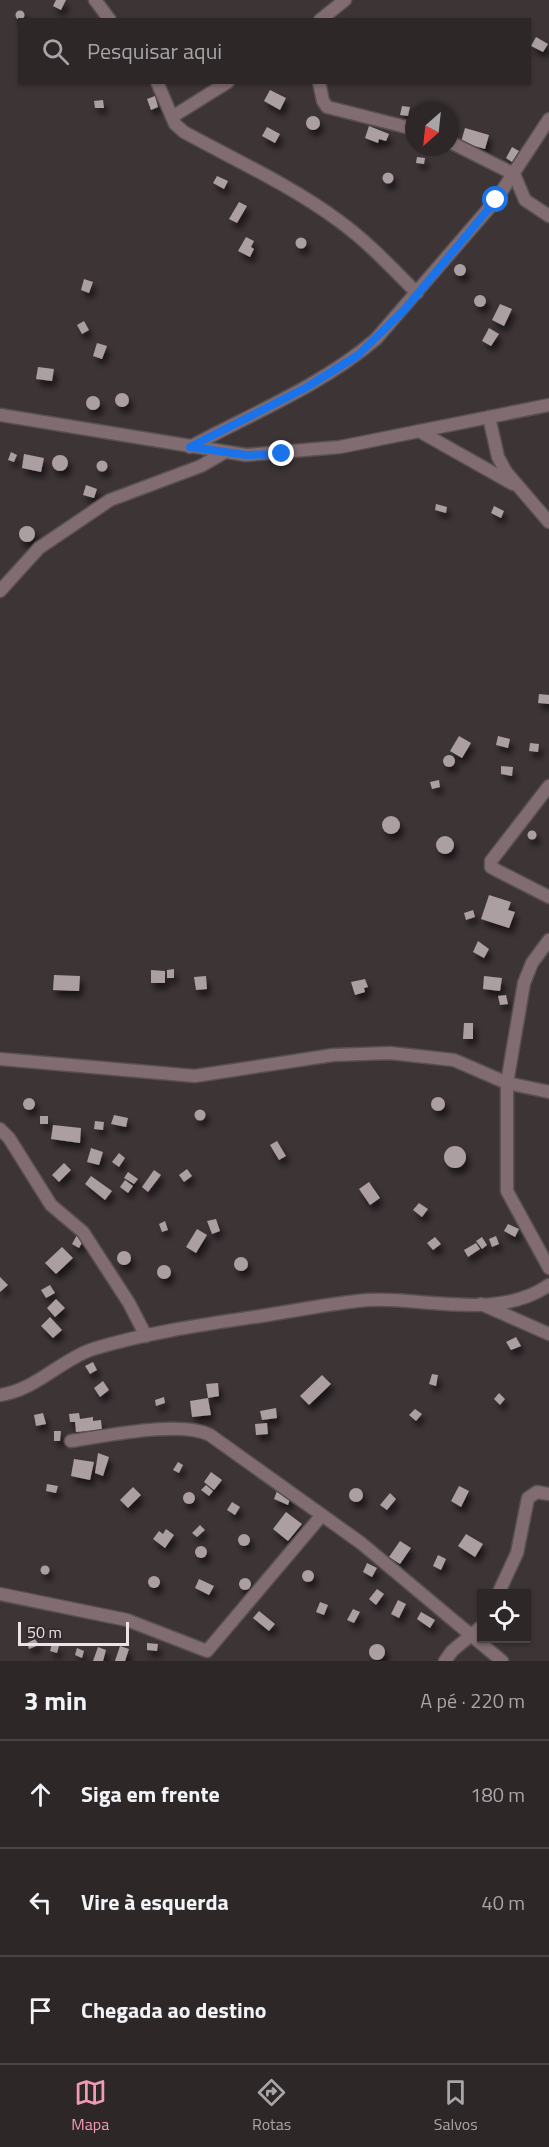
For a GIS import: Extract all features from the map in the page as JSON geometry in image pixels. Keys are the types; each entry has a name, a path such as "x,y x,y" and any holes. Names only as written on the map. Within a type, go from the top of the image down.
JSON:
{"street":[{"path":"95,0 108,18"},
{"path":"322,18 345,0"},
{"path":"158,84 175,124 184,132 307,199 338,220 368,244 417,292"},
{"path":"172,117 225,84"},
{"path":"319,84 322,101 327,107 405,127"},
{"path":"190,447 307,387 358,355 376,339 496,200 549,119"},
{"path":"459,146 514,174 525,200 549,216"},
{"path":"0,415 225,452 282,454 340,447 549,405"},
{"path":"489,417 498,457 517,486 549,522"},
{"path":"418,431 517,486"},
{"path":"0,591 39,548 110,500 201,466 225,452"},
{"path":"549,786 491,861 491,867 549,897"},
{"path":"549,940 532,963 524,983 507,1083 507,1191 549,1268"},
{"path":"0,1059 195,1076 333,1055 390,1053 454,1059 507,1083 549,1092"},
{"path":"0,1129 9,1138 51,1204 83,1232 129,1303 146,1336"},
{"path":"0,1395 23,1389 87,1351 146,1336 358,1301 481,1304 520,1299 537,1293 549,1285"},
{"path":"481,1304 549,1334"},
{"path":"71,1442 120,1433 192,1429 202,1431 322,1515 388,1565 502,1661"},
{"path":"500,1589 518,1553 528,1498 537,1492 549,1494"},
{"path":"0,1594 127,1620 207,1651 322,1515"},
{"path":"445,1661 452,1650 477,1631"}],"building":[{"path":"56,0 66,0 61,10 53,6"},
{"path":"17,12 23,12 23,18 17,18"},
{"path":"536,37 548,44 543,52 531,46"},
{"path":"270,90 286,98 280,110 264,101"},
{"path":"155,96 158,107 151,110 147,99"},
{"path":"103,100 104,108 95,108 94,101"},
{"path":"402,106 405,106 405,116 400,115"},
{"path":"310,116 316,116 320,123 316,130 310,130 306,126 306,120"},
{"path":"369,126 389,134 386,141 379,139 378,143 365,138"},
{"path":"267,127 280,134 275,143 262,136"},
{"path":"465,128 489,135 485,149 461,142"},
{"path":"512,147 519,151 512,162 506,158"},
{"path":"417,157 425,158 424,164 416,163"},
{"path":"388,173 392,174 392,182 388,183 384,182 383,178 384,174"},
{"path":"217,176 228,181 224,189 213,183"},
{"path":"239,202 247,206 237,223 229,219"},
{"path":"246,237 254,241 251,247 254,249 250,257 238,251"},
{"path":"301,237 307,243 301,249 295,243"},
{"path":"462,264 466,270 462,276 458,276 454,268"},
{"path":"84,279 93,282 89,293 81,290"},
{"path":"482,295 485,296 485,306 478,307 475,306 474,299 475,296"},
{"path":"500,304 512,309 504,326 492,320"},
{"path":"84,321 89,330 82,334 77,325"},
{"path":"489,328 499,334 491,346 482,341"},
{"path":"97,343 107,346 102,359 93,356"},
{"path":"38,367 54,369 52,381 36,379"},
{"path":"122,393 127,395 129,400 127,405 122,407 117,405 115,400 117,395"},
{"path":"93,396 98,398 100,403 98,408 93,410 88,408 86,403 88,398"},
{"path":"11,452 17,455 14,462 8,460"},
{"path":"24,454 44,458 41,472 22,468"},
{"path":"60,455 66,457 68,463 66,469 60,471 54,469 52,463 54,457"},
{"path":"102,461 106,462 106,470 102,471 98,470 97,466 98,462"},
{"path":"86,485 97,489 94,498 83,495"},
{"path":"436,504 447,507 446,513 435,510"},
{"path":"494,506 504,511 501,518 491,513"},
{"path":"27,526 33,528 35,534 33,540 27,542 21,540 19,534 21,528"},
{"path":"539,694 549,695 549,704 538,703"},
{"path":"459,736 471,743 462,758 450,751"},
{"path":"498,736 510,739 508,748 496,745"},
{"path":"530,743 539,744 538,752 529,751"},
{"path":"449,755 455,761 449,767 443,761"},
{"path":"501,766 513,767 512,776 501,774"},
{"path":"439,780 440,787 432,789 430,782"},
{"path":"391,816 397,819 400,825 397,831 391,834 385,831 382,825 385,819"},
{"path":"532,831 536,835 532,839 528,835"},
{"path":"445,836 451,839 454,845 451,851 445,854 439,851 436,845 439,839"},
{"path":"489,895 511,902 508,910 515,912 509,928 481,919"},
{"path":"473,910 475,917 466,920 464,913"},
{"path":"478,941 489,949 484,958 473,952"},
{"path":"174,969 174,978 167,978 167,970"},
{"path":"151,970 165,971 165,983 151,983"},
{"path":"54,975 80,976 79,991 53,990"},
{"path":"206,976 207,989 196,990 194,977"},
{"path":"484,976 502,978 500,991 483,989"},
{"path":"365,979 368,987 364,988 365,992 355,995 351,982"},
{"path":"506,995 508,1004 500,1005 498,996"},
{"path":"464,1023 473,1023 473,1039 463,1039"},
{"path":"438,1097 443,1099 445,1104 443,1109 438,1111 433,1109 431,1104 433,1099"},
{"path":"31,1098 34,1099 34,1109 27,1110 24,1109 23,1102 24,1099"},
{"path":"200,1109 206,1115 200,1121 194,1115"},
{"path":"114,1115 128,1118 126,1127 111,1124"},
{"path":"40,1116 48,1116 48,1124 40,1124"},
{"path":"95,1121 104,1122 103,1130 94,1129"},
{"path":"53,1125 81,1128 80,1143 51,1139"},
{"path":"277,1141 286,1156 279,1160 270,1145"},
{"path":"455,1146 463,1149 466,1157 463,1165 455,1168 447,1165 444,1157 447,1149"},
{"path":"91,1148 103,1152 99,1165 87,1162"},
{"path":"119,1153 125,1158 119,1167 112,1162"},
{"path":"64,1163 71,1170 59,1182 52,1175"},
{"path":"187,1169 192,1176 184,1182 179,1175"},
{"path":"154,1170 161,1175 148,1192 142,1187"},
{"path":"128,1172 138,1179 134,1184 124,1178"},
{"path":"91,1176 112,1191 105,1200 85,1184"},
{"path":"125,1180 133,1186 128,1193 120,1187"},
{"path":"369,1182 380,1198 370,1205 359,1189"},
{"path":"419,1203 428,1209 422,1217 413,1210"},
{"path":"216,1219 220,1231 212,1234 207,1221"},
{"path":"165,1221 168,1230 162,1232 159,1224"},
{"path":"508,1224 519,1229 515,1237 504,1231"},
{"path":"197,1229 207,1235 196,1253 186,1247"},
{"path":"77,1235 84,1239 79,1248 72,1244"},
{"path":"496,1236 499,1244 492,1247 489,1239"},
{"path":"435,1237 441,1244 433,1250 427,1243"},
{"path":"482,1237 487,1245 482,1249 476,1241"},
{"path":"476,1243 480,1249 468,1257 464,1250"},
{"path":"62,1247 73,1258 56,1274 45,1263"},
{"path":"124,1251 129,1253 131,1258 129,1263 124,1265 119,1263 117,1258 119,1253"},
{"path":"241,1257 246,1259 248,1264 246,1269 241,1271 236,1269 234,1264 236,1259"},
{"path":"164,1265 169,1267 171,1272 169,1277 164,1279 159,1277 157,1272 159,1267"},
{"path":"0,1277 8,1285 0,1292"},
{"path":"50,1285 55,1293 46,1298 41,1290"},
{"path":"56,1299 65,1308 55,1317 47,1308"},
{"path":"50,1317 62,1330 53,1338 41,1326"},
{"path":"516,1337 521,1346 511,1350 506,1342"},
{"path":"93,1362 97,1370 90,1374 85,1366"},
{"path":"432,1374 438,1375 436,1386 429,1384"},
{"path":"322,1375 331,1384 309,1405 300,1396"},
{"path":"103,1381 109,1390 100,1397 94,1388"},
{"path":"218,1383 219,1396 208,1398 206,1384"},
{"path":"499,1393 505,1399 500,1405 494,1399"},
{"path":"164,1397 165,1403 156,1406 155,1400"},
{"path":"208,1398 211,1415 192,1417 190,1401"},
{"path":"276,1408 277,1418 262,1420 260,1411"},
{"path":"415,1409 422,1414 416,1421 409,1415"},
{"path":"43,1413 46,1424 36,1426 34,1415"},
{"path":"79,1413 80,1419 93,1417 93,1421 101,1420 102,1430 76,1432 75,1422 70,1422 69,1414"},
{"path":"267,1423 268,1434 256,1435 255,1424"},
{"path":"54,1431 61,1431 60,1441 54,1441"},
{"path":"98,1453 109,1457 103,1476 95,1473"},
{"path":"74,1459 94,1462 90,1480 71,1476"},
{"path":"178,1462 183,1465 179,1473 173,1470"},
{"path":"211,1472 222,1480 214,1490 204,1482"},
{"path":"47,1484 58,1486 56,1493 46,1491"},
{"path":"206,1485 213,1491 209,1496 201,1490"},
{"path":"459,1486 469,1491 461,1507 451,1501"},
{"path":"133,1487 141,1495 128,1508 120,1500"},
{"path":"353,1488 359,1488 363,1495 359,1502 353,1502 349,1498 349,1492"},
{"path":"277,1491 291,1496 288,1505 274,1499"},
{"path":"191,1492 194,1493 194,1503 187,1504 184,1503 183,1496 184,1493"},
{"path":"390,1493 396,1499 387,1510 380,1505"},
{"path":"232,1502 240,1507 235,1515 227,1510"},
{"path":"286,1512 302,1524 288,1541 273,1529"},
{"path":"200,1525 205,1530 197,1537 192,1533"},
{"path":"166,1529 174,1535 165,1548 153,1539 159,1531 163,1534"},
{"path":"246,1534 250,1540 246,1546 242,1546 238,1538"},
{"path":"466,1534 483,1544 475,1557 458,1546"},
{"path":"400,1541 411,1548 400,1564 389,1557"},
{"path":"203,1546 206,1547 206,1557 199,1558 196,1557 195,1550 196,1547"},
{"path":"438,1555 446,1559 441,1570 433,1566"},
{"path":"367,1563 377,1568 372,1577 363,1572"},
{"path":"45,1565 50,1570 45,1575 40,1570"},
{"path":"308,1570 314,1576 308,1582 302,1576"},
{"path":"156,1576 159,1577 159,1587 152,1588 149,1587 148,1580 149,1577"},
{"path":"245,1578 251,1584 245,1590 239,1584"},
{"path":"199,1579 214,1586 209,1595 195,1588"},
{"path":"377,1589 384,1594 376,1605 369,1599"},
{"path":"398,1600 406,1604 399,1618 391,1614"},
{"path":"320,1602 328,1605 324,1615 316,1612"},
{"path":"353,1609 360,1612 354,1623 347,1620"},
{"path":"259,1611 275,1624 269,1631 253,1618"},
{"path":"421,1612 435,1620 430,1628 417,1619"},
{"path":"35,1639 39,1645 29,1649 27,1643"},
{"path":"147,1643 158,1644 157,1651 147,1650"},
{"path":"52,1644 59,1646 57,1653 50,1651"},
{"path":"377,1644 383,1646 385,1652 383,1658 377,1660 371,1658 369,1652 371,1646"},
{"path":"120,1646 129,1649 125,1661 115,1661"},
{"path":"98,1647 106,1650 103,1661 93,1661"},
{"path":"77,1648 84,1651 82,1658 75,1655"}],"route":[{"path":"282,454 246,455 190,447 307,387 358,355 405,309 496,200"}]}
